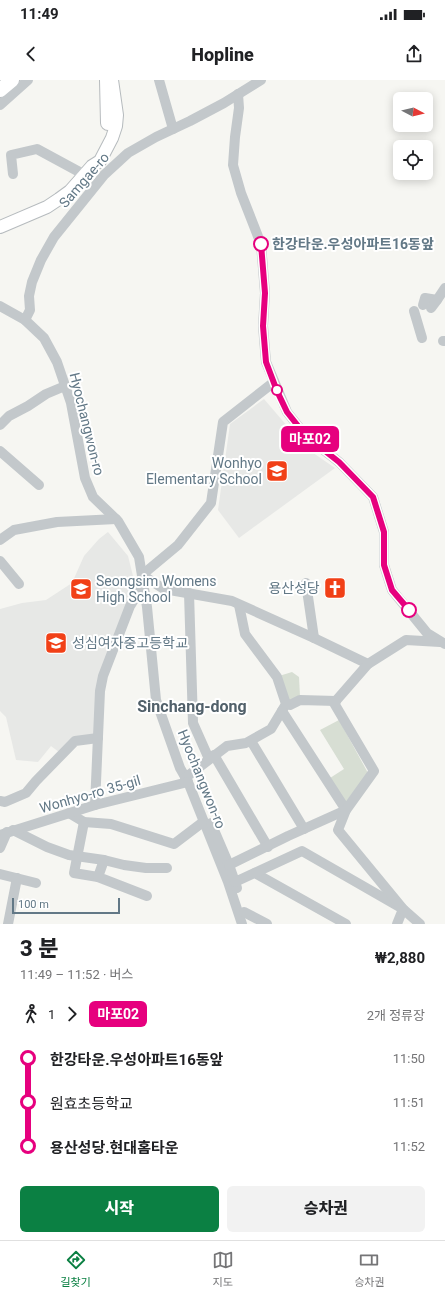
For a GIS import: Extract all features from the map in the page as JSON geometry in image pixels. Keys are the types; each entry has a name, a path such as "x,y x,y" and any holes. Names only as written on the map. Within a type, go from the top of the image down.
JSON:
{"highway":[{"path":"0,90 12,80"},
{"path":"107,80 108,123"}],"main road":[{"path":"89,170 104,140 108,123 101,80"},
{"path":"0,227 53,203 70,191 89,170 100,162 112,138 116,126 117,115 112,80"}],"street":[{"path":"0,105 28,80"},
{"path":"159,80 173,129"},
{"name":"Samgae-ro","path":"25,320 30,310 29,296 32,282 41,260 54,237 104,175 128,153 156,137 204,114 261,80"},
{"path":"238,94 239,108 235,137 234,165 241,193 261,244 265,293 263,326 266,362 287,412 306,436 339,462 373,497 384,532 384,565 392,590 427,633 443,643"},
{"path":"13,174 12,155 37,150 89,170"},
{"path":"430,305 445,288"},
{"name":"Hyochangwon-ro","path":"0,306 25,320 44,338 57,362 65,386 70,403 85,478 93,497 116,519 139,557 147,607 156,700 180,768 228,882 242,924"},
{"path":"414,311 422,338"},
{"path":"95,805 100,691 103,676 130,606 142,580 178,545 211,502 223,422 274,382"},
{"path":"0,424 9,416 46,394 65,386"},
{"path":"0,451 39,485"},
{"path":"0,540 14,530 49,524 116,519"},
{"path":"0,561 19,584"},
{"path":"142,580 164,589 232,601 368,664"},
{"path":"306,583 314,638"},
{"path":"189,593 193,723 211,757 268,847"},
{"path":"239,605 245,634 277,677 284,708 346,810"},
{"path":"420,924 403,909 338,830 346,810 374,771 334,703 368,664 406,640 443,643"},
{"path":"247,924 229,865 195,788 186,780 211,757 227,746 246,743 271,729 284,708 300,700 336,701"},
{"path":"0,802 5,802 26,793 75,741 98,738"},
{"path":"251,741 304,829"},
{"name":"Wonhyo-ro 35-gil","path":"7,832 95,805 186,780"},
{"path":"229,865 346,810"},
{"path":"69,813 84,822 111,824 174,844 203,822"},
{"path":"84,822 74,873 98,877 147,896"},
{"path":"0,848 7,832 77,857 104,860 146,868 167,868"},
{"path":"235,882 302,851 403,909"},
{"path":"98,877 104,860"},
{"path":"255,873 346,924"},
{"path":"0,874 36,883"},
{"path":"8,924 17,878"},
{"path":"397,924 403,909"},
{"path":"244,912 266,924"}],"shaded area":[{"name":"Wonhyo Elementary School","path":"264,399 306,448 335,468 239,538 218,510 230,424"},
{"name":"성심여자중고등학교","path":"108,532 128,556 135,584 100,676 94,734 59,752 51,746 38,762 16,760 6,717 0,711 0,609 22,603 46,600 72,583 84,556 99,539"},
{"path":"292,672 299,677 300,696 290,702 279,676"},
{"path":"339,720 368,773 345,803 330,778 344,769 320,730"}],"bus line":[{"name":"마포02","path":"261,244 265,293 263,326 266,362 277,391 287,412 306,436 339,462 373,497 384,532 384,565 392,590 409,610"}],"place":[{"name":"한강타운.우성아파트16동앞","path":"261,244"},
{"name":"Wonhyo Elementary School","path":"277,471"},
{"name":"용산성당","path":"335,588"},
{"name":"Seongsim Womens High School","path":"81,589"},
{"name":"성심여자중고등학교","path":"56,643"}],"district":[{"name":"Sinchang-dong","path":"192,706"}]}
